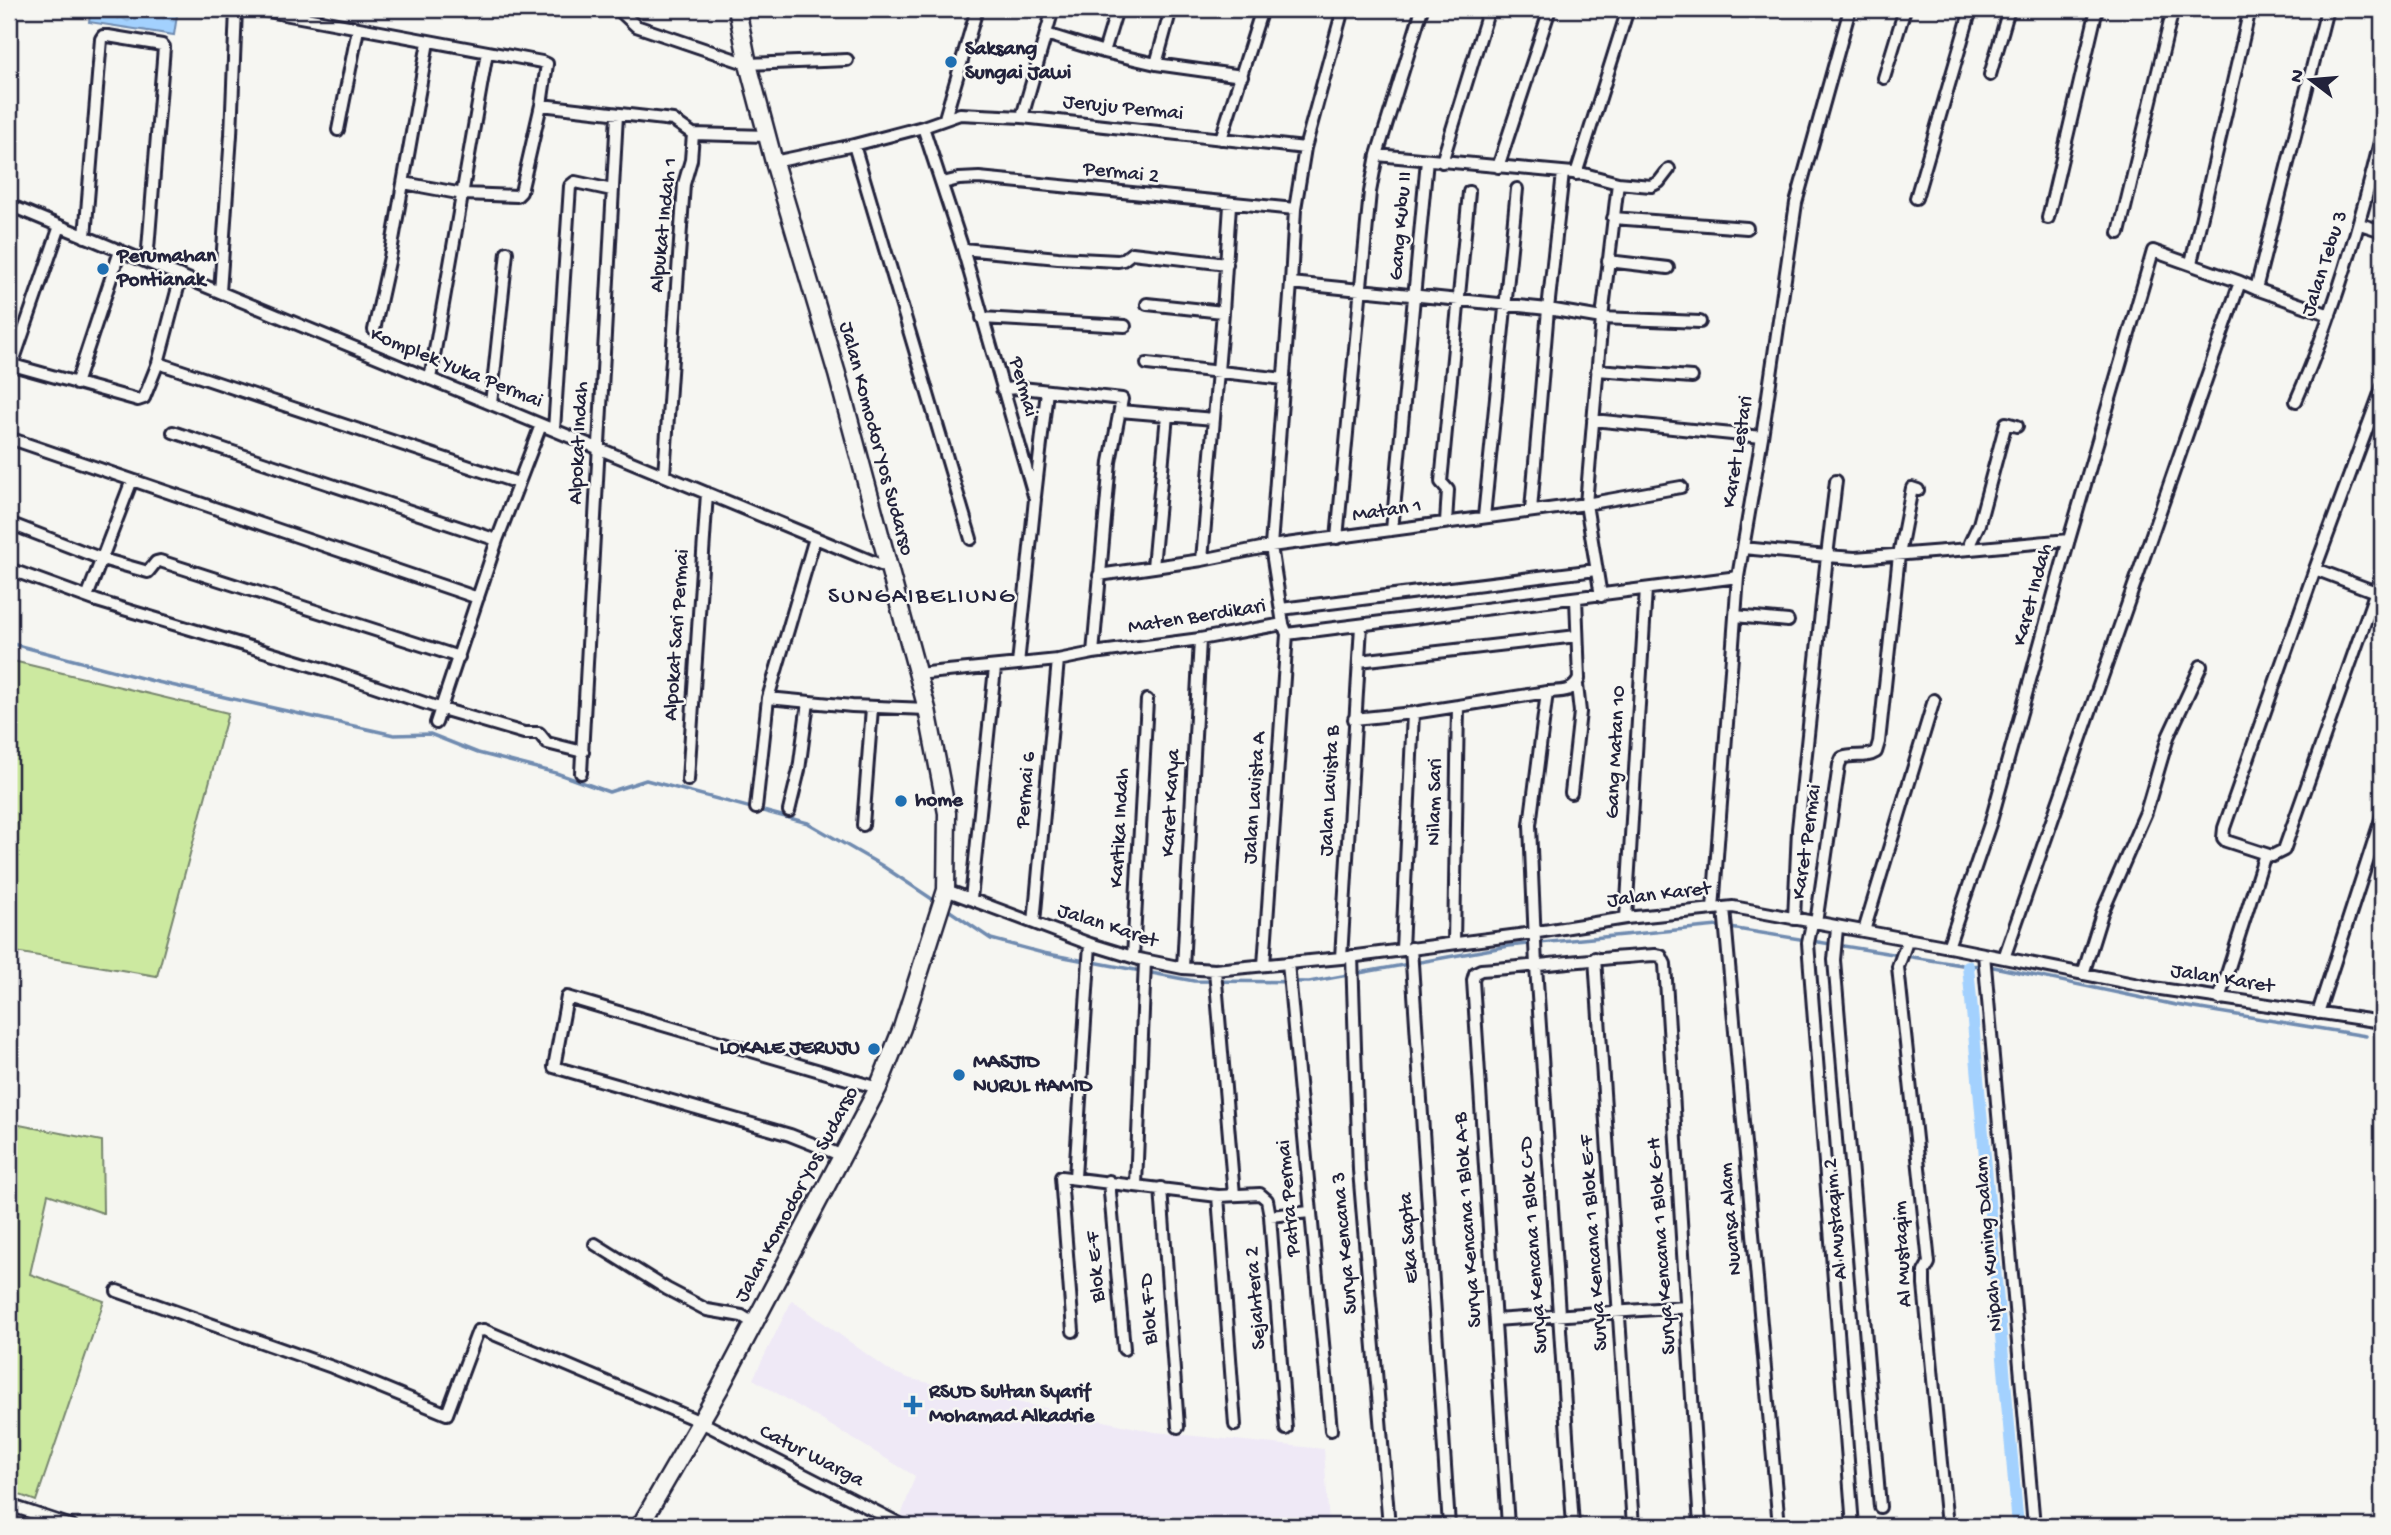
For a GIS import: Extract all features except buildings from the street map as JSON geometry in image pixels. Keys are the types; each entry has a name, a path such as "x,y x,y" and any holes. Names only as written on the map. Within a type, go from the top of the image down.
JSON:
{"street":[{"path":"220,292 236,9"},
{"path":"257,9 546,63 541,105 521,192 513,197 463,194 404,183"},
{"name":"Jalan Komodor Yos Sudarso","path":"640,1526 755,1324 878,1088 902,1028 946,891 947,813 927,709 837,374 774,162 748,64 737,9"},
{"path":"1022,117 1053,9"},
{"path":"1104,52 1117,9"},
{"path":"1156,64 1171,9"},
{"path":"1222,139 1262,9"},
{"name":"Jalan Lavista A","path":"1264,965 1285,629 1271,546 1292,282 1295,209 1305,148 1343,9"},
{"path":"1337,538 1370,192 1377,155 1422,9"},
{"path":"1442,162 1489,9"},
{"path":"1498,167 1550,9"},
{"path":"1576,174 1628,9"},
{"name":"Karet Lestari","path":"1721,910 1738,577 1800,183 1850,9"},
{"path":"1884,78 1905,9"},
{"path":"1916,198 1971,9"},
{"path":"1990,75 2009,9"},
{"path":"2048,218 2097,9"},
{"path":"2119,233 2173,9"},
{"path":"2250,9 2191,263 2330,315"},
{"path":"2256,289 2327,9"},
{"path":"618,10 636,26 748,64 847,60"},
{"path":"946,118 973,10"},
{"path":"338,130 358,29"},
{"path":"1046,34 1104,52 1156,64 1242,76"},
{"path":"85,237 103,36 158,43 164,47 147,262"},
{"path":"374,330 404,183 428,42"},
{"path":"430,379 487,52"},
{"name":"Alpukat Indah 1","path":"541,105 673,120 693,134 691,160 684,184 664,475"},
{"name":"Jeruju Permai","path":"774,162 855,145 960,114 1022,117 1305,148"},
{"name":"Alpokat Indah","path":"581,773 617,115"},
{"name":"Permai","path":"923,127 964,249 1035,499 1018,664"},
{"path":"693,134 767,136"},
{"name":"Jalan Tebu 3","path":"2296,401 2321,345 2360,224 2382,134"},
{"path":"855,145 971,539"},
{"path":"1377,155 1576,174 1618,183 1651,186 1659,182 1669,169"},
{"name":"Gang Kubu II","path":"1392,530 1427,160"},
{"path":"1531,510 1563,173"},
{"name":"Permai 2","path":"943,183 979,178 1230,205 1295,209"},
{"path":"554,430 570,186 575,183 612,190"},
{"path":"1601,596 1586,504 1602,318 1618,183"},
{"path":"1484,517 1517,189"},
{"path":"1446,522 1448,490 1441,482 1469,192"},
{"name":"Komplek Yuka Permai","path":"9,205 888,568"},
{"path":"1202,560 1230,205"},
{"path":"1613,218 1747,228"},
{"path":"2360,224 2382,231"},
{"path":"61,226 10,364 138,400 147,395 181,276"},
{"path":"964,249 1118,261 1132,253 1227,264"},
{"path":"76,384 120,251"},
{"name":"Karet Indah","path":"1948,947 1991,821 2153,251 2191,263"},
{"path":"491,404 507,252"},
{"path":"1608,261 1668,268"},
{"path":"1292,282 1548,309 1602,318 1700,322"},
{"path":"2004,958 2240,282"},
{"path":"1147,304 1223,312"},
{"path":"982,318 1125,326"},
{"path":"158,363 518,483"},
{"path":"1147,364 1284,379"},
{"path":"1597,370 1692,377"},
{"path":"2382,388 2222,833 2226,841 2265,854 2277,855 2284,850 2379,593 2382,574"},
{"path":"1002,389 1122,399 1110,463 1093,653"},
{"path":"1035,499 1047,391"},
{"path":"1121,411 1214,419"},
{"path":"1153,567 1167,415"},
{"path":"1593,420 1762,437"},
{"path":"1970,549 2006,423 2017,426"},
{"path":"436,723 497,540 541,425"},
{"path":"173,432 497,540"},
{"path":"9,438 478,598"},
{"path":"87,597 132,480"},
{"path":"1794,919 1798,829 1836,481"},
{"name":"Matan 1","path":"1099,575 1202,560 1271,546 1586,504 1681,488"},
{"path":"1899,555 1912,488 1918,490"},
{"name":"Alpokat Sari Permai","path":"688,780 707,493"},
{"path":"9,523 144,573 160,561 459,657"},
{"path":"756,808 768,698 815,538"},
{"path":"1743,548 1854,558 2069,540"},
{"name":"Karet Permai","path":"1853,1526 1808,943 1839,765 1842,758 1847,756 1869,757 1876,752 1899,555"},
{"path":"9,569 87,597 327,670 442,709 524,733 539,733 547,743 583,752"},
{"path":"2315,569 2379,593"},
{"path":"1281,610 1596,570"},
{"name":"Maten Berdikari","path":"917,674 995,668 1285,629 1361,626 1738,577"},
{"name":"Gang Matan 10","path":"1626,918 1646,589"},
{"path":"1571,793 1580,712 1576,598"},
{"path":"1735,617 1788,621"},
{"name":"Jalan Lavista B","path":"1348,959 1354,719 1361,626"},
{"path":"1359,661 1577,636"},
{"name":"Karet Karya","path":"1182,968 1200,639"},
{"name":"Permai 6","path":"1034,923 1058,660"},
{"path":"2083,974 2102,913 2146,812 2168,737 2200,666"},
{"path":"971,899 995,668"},
{"path":"1354,719 1570,690 1577,685"},
{"name":"Surya Kencana 1 Blok C-D","path":"1547,692 1530,825 1536,963 1573,1526"},
{"path":"768,698 872,708 927,709"},
{"name":"Kartika Indah","path":"1133,957 1147,700"},
{"path":"1864,931 1934,700"},
{"path":"789,811 799,770 808,702"},
{"name":"Nilam Sari","path":"1454,943 1458,706"},
{"path":"863,825 872,708"},
{"name":"Eka Sapta","path":"1413,713 1408,950 1449,1526"},
{"path":"2318,1013 2382,816"},
{"path":"2219,999 2265,854"},
{"name":"Jalan Karet","path":"946,891 1034,923 1089,948 1133,957 1145,963 1215,973 1264,965 1288,966 1454,943 1535,935 1626,918 1745,908 1836,931 1864,931 1908,942 1948,947 2219,999 2382,1022"},
{"name":"Nuansa Alam","path":"1721,910 1727,940 1779,1526"},
{"name":"Al Mustaqim 2","path":"1836,931 1834,960 1880,1507"},
{"name":"Al Mustaqim","path":"1908,942 1898,967 1928,1264 1924,1272 1924,1285 1947,1526"},
{"path":"1075,1177 1089,948"},
{"name":"Surya Kencana 1 Blok A-B","path":"1508,1526 1473,980 1475,973 1481,970 1595,958 1655,955 1661,956 1665,964"},
{"name":"Nipah Kuning Dalam","path":"1984,956 2034,1526"},
{"name":"Surya Kencana 1 Blok E-F","path":"1595,958 1633,1526"},
{"name":"Surya Kencana 3","path":"1348,959 1353,986 1359,1170 1390,1526"},
{"path":"1136,1185 1145,963"},
{"name":"Surya Kencana 1 Blok G-H","path":"1665,964 1700,1526"},
{"name":"Patra Permai","path":"1288,966 1332,1430"},
{"path":"1215,973 1234,1195"},
{"path":"844,1156 790,1135 555,1067 566,997 878,1088"},
{"path":"1073,1331 1060,1179 1063,1176 1218,1196"},
{"name":"Blok E-F","path":"1109,1181 1124,1349"},
{"name":"Blok F-D","path":"1161,1188 1178,1427"},
{"name":"Sejahtera 2","path":"1235,1425 1218,1196 1260,1194 1265,1196 1270,1216 1286,1429"},
{"path":"1270,1216 1310,1212"},
{"path":"596,1244 667,1289 707,1310 735,1314 755,1324"},
{"name":"Catur Warga","path":"117,1291 296,1353 447,1414 475,1335 481,1330 701,1422 904,1526"},
{"path":"1495,1320 1686,1307"},
{"path":"9,1505 72,1526"}],"shaded area":[{"name":"RSUD Sultan Syarif Mohamad Alkadrie","path":"792,1300 890,1371 911,1379 1155,1432 1324,1449 1329,1526 923,1526 901,1516 915,1476 753,1379"}],"green space":[{"path":"9,660 228,713 157,976 9,951"},
{"path":"9,1123 102,1141 103,1213 48,1194 30,1274 104,1301 36,1501 9,1491"}],"water":[{"path":"91,9 178,9 174,35 89,22"}],"waterway":[{"path":"9,643 153,681 394,735 430,734 478,753 556,773 609,792 646,780 808,823 881,865 938,903"},
{"path":"944,907 991,939 1085,961"},
{"path":"1093,962 1194,981 1309,982 1509,946 1718,926 1968,966 1984,965 2176,1005 2366,1036"},
{"path":"1968,966 2018,1526"}],"place":[{"name":"Saksang Sungai Jawi","path":"951,62"},
{"name":"Perumahan Pontianak","path":"103,269"},
{"name":"home","path":"901,801"},
{"name":"LOKALE JERUJU","path":"874,1049"},
{"name":"MASJID NURUL HAMID","path":"959,1075"},
{"name":"RSUD Sultan Syarif Mohamad Alkadrie","path":"913,1405"}],"district":[{"name":"SUNGAIBELIUNG","path":"922,597"}]}
